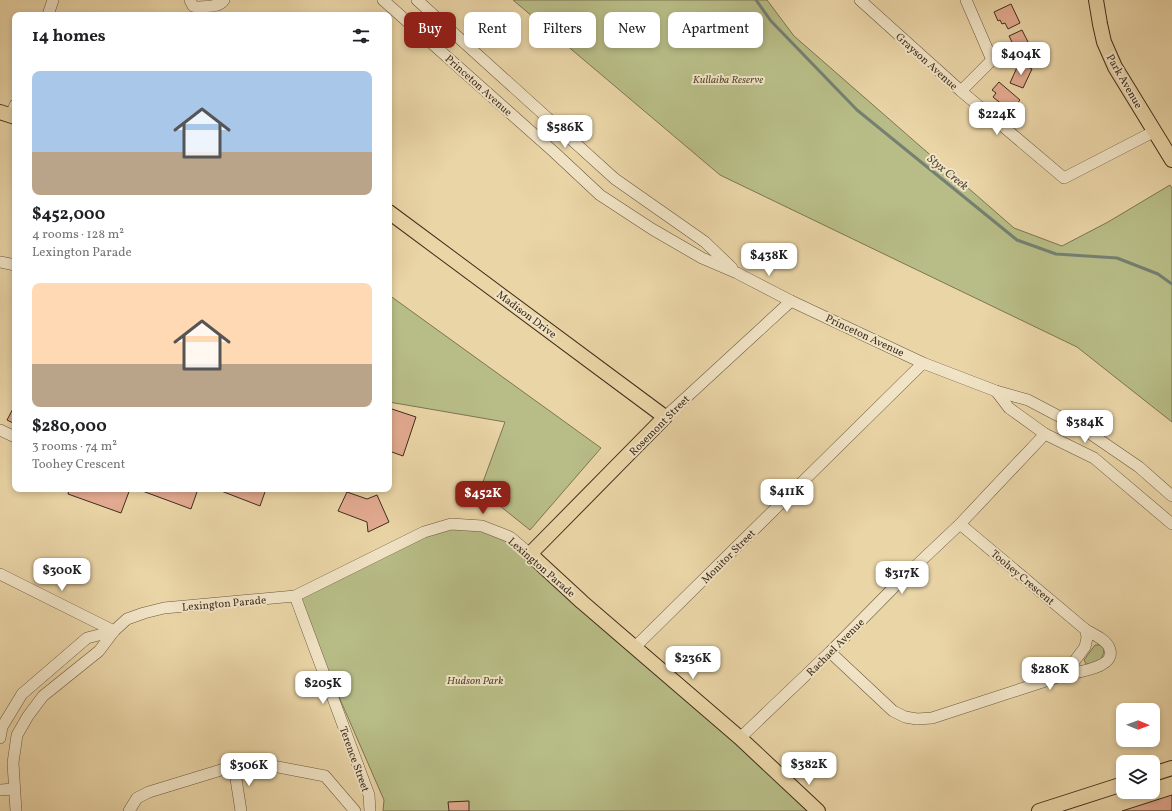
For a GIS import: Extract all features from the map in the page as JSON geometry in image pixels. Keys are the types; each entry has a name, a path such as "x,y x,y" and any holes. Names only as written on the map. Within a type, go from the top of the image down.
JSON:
{"main road":[{"name":"Park Avenue","path":"1096,0 1104,42 1110,56 1171,158"},
{"name":"Madison Drive","path":"392,214 665,417"},
{"name":"Rosemont Street","path":"530,554 665,417"},
{"name":"Lexington Parade","path":"530,554 582,602 740,738 818,811"},
{"path":"1160,772 1172,768"},
{"path":"1039,811 1116,786"}],"street":[{"path":"49,12 53,0"},
{"path":"190,0 193,6 196,7 222,4 224,0"},
{"name":"Princeton Avenue","path":"383,0 554,152 600,195 652,229 702,258 737,273 791,301 923,363 996,391 1028,400 1085,430 1139,467 1172,496"},
{"name":"Princeton Avenue","path":"417,0 615,178 705,242 737,273"},
{"name":"Grayson Avenue","path":"860,0 962,91 1064,178 1155,131"},
{"path":"962,91 992,60 966,0"},
{"path":"0,262 12,264"},
{"name":"Rosemont Street","path":"665,417 791,301"},
{"name":"Monitor Street","path":"635,647 923,363"},
{"path":"996,391 1009,408 1045,434 1094,458 1172,524"},
{"path":"0,430 12,436"},
{"name":"Rachael Avenue","path":"740,738 960,524 1045,434"},
{"name":"Lexington Parade","path":"16,811 13,763 17,735 28,716 42,696 99,651 114,631 127,620 144,613 164,608 295,596 424,532 451,524 482,526 510,537 530,554"},
{"name":"Toohey Crescent","path":"830,652 893,711 905,717 917,719 932,718 1064,675 1099,666 1109,659 1109,647 1104,641 1086,630 960,524"},
{"path":"0,574 114,631"},
{"name":"Terence Street","path":"295,596 369,795 370,811"},
{"path":"1064,675 1085,647 1087,638 1086,630"},
{"name":"Lexington Parade","path":"0,738 2,727 22,694 87,638 114,631"},
{"path":"128,811 137,798 149,792 252,762 325,776 356,811"},
{"path":"234,766 241,811"},
{"path":"0,790 14,789"}],"green space":[{"name":"Kullaiba Reserve","path":"513,0 767,0 794,36 1014,228 1062,246 1108,222 1170,185 1172,188 1172,422 1077,347 720,175 570,48 596,48 596,12 529,12 529,14"},
{"path":"392,297 601,448 530,530 480,490 505,422 392,403"},
{"name":"Hudson Park","path":"451,524 510,537 816,811 383,811 384,800 295,596"},
{"path":"1095,645 1100,645 1104,649 1103,656 1096,663 1086,664 1084,660"}],"building":[{"path":"1011,4 1020,23 1008,29 1005,23 1002,24 1000,20 998,21 994,12"},
{"path":"1022,30 1031,48 1018,54 1009,36"},
{"path":"1019,63 1032,69 1023,88 1010,83"},
{"path":"999,82 1020,100 1014,107 1017,110 1014,113 993,97 996,93 992,90"},
{"path":"392,409 416,417 403,456 392,452"},
{"path":"12,411 12,422 7,420"},
{"path":"68,492 129,492 121,513 68,494"},
{"path":"145,492 197,492 191,509"},
{"path":"224,492 265,492 260,506"},
{"path":"347,492 367,499 377,495 389,522 368,532 367,522 338,511"},
{"path":"1172,795 1172,811 1122,811 1160,799"},
{"path":"469,801 469,811 449,811 448,802"}],"waterway":[{"name":"Styx Creek","path":"756,0 771,21 857,110 1017,240 1056,254 1117,258 1158,274 1172,284"}]}
